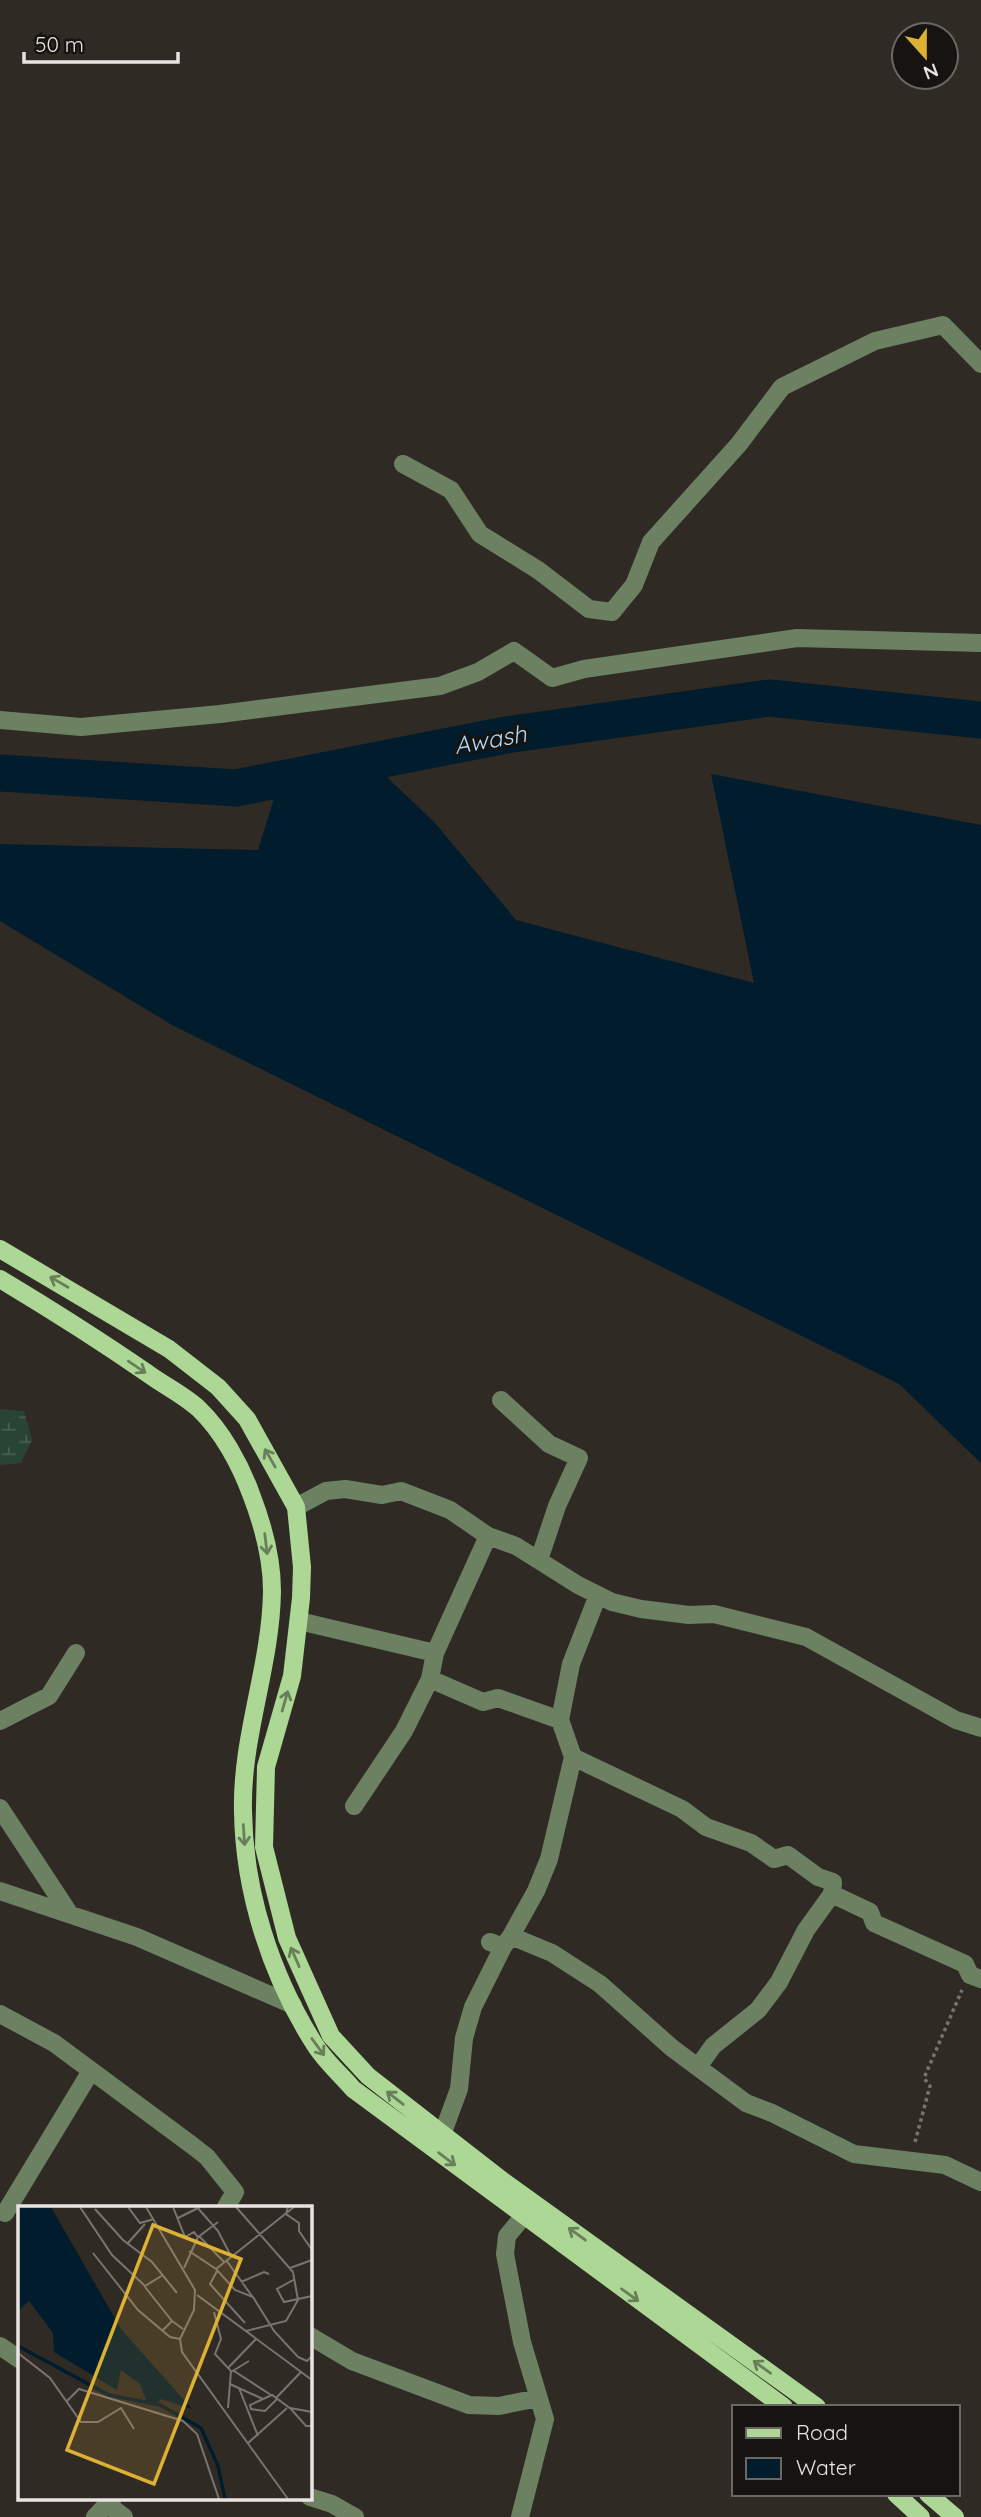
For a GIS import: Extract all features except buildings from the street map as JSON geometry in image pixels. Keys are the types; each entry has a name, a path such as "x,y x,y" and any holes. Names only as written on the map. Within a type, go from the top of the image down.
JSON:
{"main road":[{"path":"0,1249 169,1349 218,1387 247,1419 296,1507 302,1567 299,1621 292,1676 266,1767 264,1847 287,1938 331,2036 368,2076 442,2135 523,2217 781,2405"},
{"path":"0,1279 81,1328 199,1409 230,1449 248,1484 265,1531 271,1602 268,1640 245,1766 244,1841 250,1889 268,1949 293,2005 316,2047 353,2089 814,2405"},
{"path":"81,1328 95,1303"},
{"path":"897,2496 921,2517"},
{"path":"930,2496 955,2517"}],"street":[{"path":"403,464 451,490 480,534 538,570 589,609 612,612 634,585 651,542 739,444 782,387 875,341 943,325 981,364"},
{"path":"0,720 81,727 220,714 440,686 478,671 514,651 533,661 552,678 584,669 797,638 981,643"},
{"path":"500,1400 549,1444 579,1458 557,1506 539,1560"},
{"path":"296,1507 326,1491 345,1489 382,1495 401,1492 450,1510 488,1536 516,1546 598,1595 640,1609 689,1615 714,1614 806,1637 956,1720 981,1728"},
{"path":"354,1806 404,1731 430,1679 435,1653 488,1536"},
{"path":"442,2135 459,2089 464,2038 473,2007 501,1942 536,1891 549,1859 573,1757 559,1720 571,1664 598,1595"},
{"path":"299,1621 435,1653"},
{"path":"0,1721 49,1696 76,1653"},
{"path":"430,1679 483,1702 498,1698 559,1720"},
{"path":"573,1757 682,1809 706,1827 751,1843 774,1859 788,1855 818,1877 833,1882 832,1894 806,1930 779,1982 758,2011 713,2046 698,2067"},
{"path":"0,1808 69,1913"},
{"path":"0,1891 137,1937 293,2005"},
{"path":"832,1894 870,1912 874,1923 965,1964 975,1977"},
{"path":"501,1942 552,1953 600,1984 746,2104 772,2113 854,2154 945,2165 981,2182"},
{"path":"0,2014 54,2043 207,2157 235,2192 227,2206"},
{"path":"8,2215 91,2071"},
{"path":"520,2517 545,2419 523,2342 505,2254 506,2236 523,2217"},
{"path":"312,2337 352,2361 469,2405 499,2406 538,2398"},
{"path":"0,2346 18,2358"},
{"path":"312,2498 355,2517"},
{"path":"105,2506 124,2517"}],"path":[{"path":"912,2161 920,2117 930,2086 924,2078 975,1977"}],"green space":[{"path":"0,1409 24,1411 32,1440 21,1463 0,1465"}],"water":[{"path":"371,762 435,823 516,920 754,983 711,774 981,825 981,1463 899,1384 172,1025 0,921 0,844 258,850 280,779"}],"waterway":[{"name":"Awash","path":"0,773 236,788 506,735 769,698 981,720"}]}
